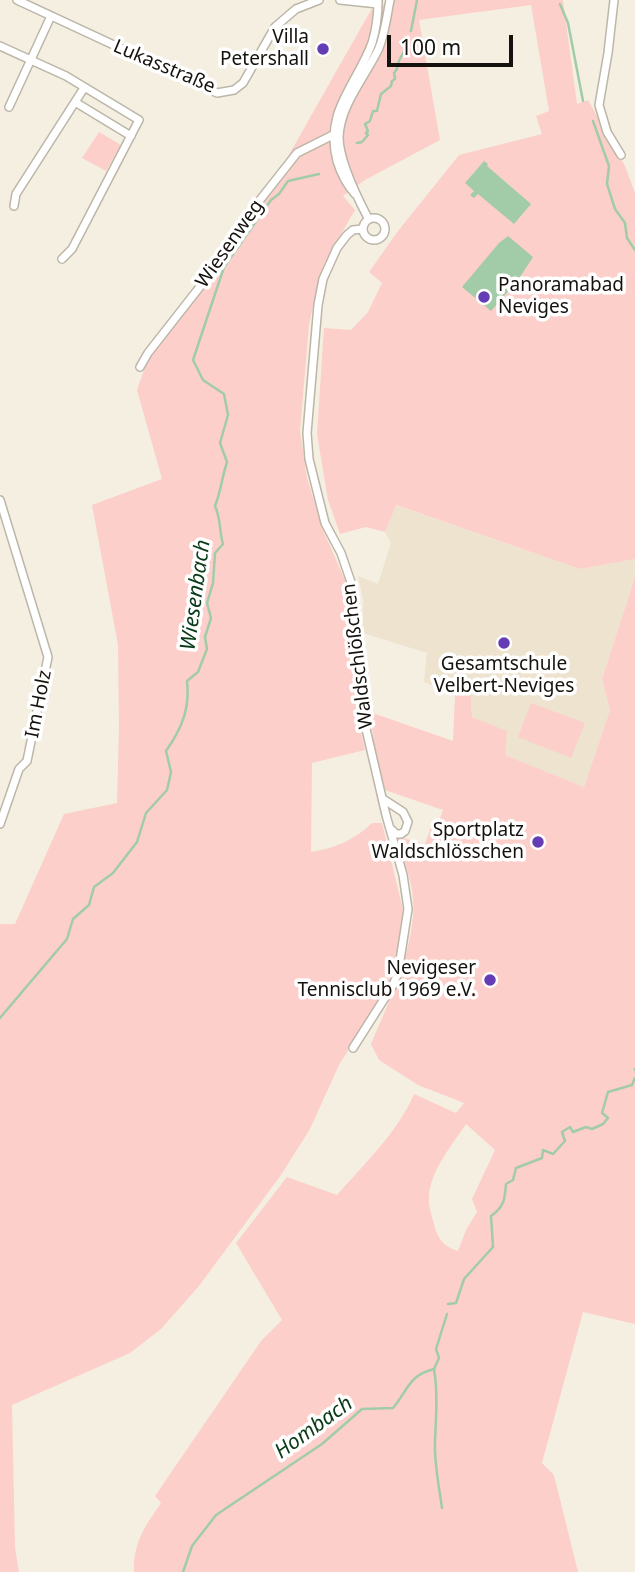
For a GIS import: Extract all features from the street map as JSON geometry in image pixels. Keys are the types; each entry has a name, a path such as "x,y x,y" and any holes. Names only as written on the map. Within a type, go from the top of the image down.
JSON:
{"street":[{"name":"Lukasstraße","path":"17,0 217,93 234,90 243,83 275,27 296,9 319,0"},
{"path":"340,0 378,2 372,43 341,104 336,135 340,171 369,218"},
{"path":"336,135 380,44 390,0"},
{"path":"614,0 599,105 607,132 621,155"},
{"path":"9,107 51,16"},
{"path":"0,46 66,76 139,120 72,249 62,260"},
{"path":"14,206 16,194 84,88"},
{"path":"75,102 131,136"},
{"name":"Wiesenweg","path":"140,367 213,270 241,224 298,153 336,135"},
{"path":"369,218 381,220 385,232 379,239 370,240 364,234 362,229 369,218"},
{"name":"Waldschlößchen","path":"353,1048 393,985 403,948 408,909 363,716 353,588 341,553 325,523 309,459 307,433 318,305 323,279 346,235 353,230 362,229"},
{"name":"Im Holz","path":"0,500 48,657 27,761 19,769 0,824"},
{"path":"383,798 403,812 408,822 401,834 396,834 389,826"}],"shaded area":[{"path":"395,0 563,0 577,104 588,100 625,166 635,193 635,559 580,569 396,505 385,532 366,527 340,534 328,500 317,434 324,328 351,330 368,312 382,283 369,272 459,155 542,134 536,116 549,111 531,5 419,20 440,140 365,180 343,196 355,210 325,262 319,278 309,325 300,431 307,478 323,530 345,580 354,630 358,717 365,750 312,763 311,852 344,842 372,823 382,823 403,910 395,968 390,983 339,1065 310,1129 281,1175 199,1286 161,1329 130,1353 12,1405 15,1548 19,1572 0,1572 0,924 15,924 64,814 117,803 118,645 92,505 162,479 137,390 148,359 210,281 273,183 371,10"},
{"path":"99,132 121,145 106,171 82,158"},
{"path":"484,161 531,204 514,224 478,194 474,198 470,195 474,191 465,183"},
{"path":"508,236 533,257 518,280 491,311 462,287"},
{"name":"Gesamtschule Velbert-Neviges","path":"395,505 580,569 635,559 635,577 602,679 610,710 584,787 505,755 472,717 471,697 455,695 424,682 427,653 363,633 363,599 358,576 378,584 391,543 385,532"},
{"path":"635,577 635,1324 583,1312 542,1463 554,1475 578,1572 134,1572 138,1543 161,1503 155,1496 261,1341 282,1320 236,1243 287,1177 337,1195 390,1135 414,1094 456,1113 464,1103 418,1085 379,1060 371,1044 400,973 411,935 411,883 396,836 425,844 432,824 438,824 443,810 385,790 375,750 370,712 453,741 455,695 471,696 472,717 507,731 505,755 584,787 610,710 602,679","holes":["466,1124 495,1150 472,1199 477,1212 458,1251 442,1241 435,1229 429,1200 433,1178"]},
{"path":"531,703 585,723 571,758 518,737"}],"waterway":[{"name":"Wiesenbach","path":"411,31 417,0"},
{"name":"Hombach","path":"560,4 568,23 583,101"},
{"name":"Wiesenbach","path":"357,143 362,142 368,135 365,124 370,121 373,111 377,111 381,94 395,79 394,73 406,46"},
{"name":"Hombach","path":"593,121 609,166 607,184 615,209 625,223 627,238 635,250"},
{"name":"Wiesenbach","path":"0,1018 67,939 73,919 89,905 94,887 113,873 137,842 146,813 167,790 171,772 166,751 184,718 187,681 198,672 207,649 205,637 211,618 207,603 213,583 215,553 223,544 215,506 227,462 220,443 228,415 224,394 203,380 193,360 224,267 271,200 288,181 319,174"},
{"name":"Hombach","path":"448,1304 456,1303 464,1279 493,1247 491,1216 501,1206 506,1184 513,1180 516,1168 542,1158 543,1150 553,1154 565,1141 562,1132 570,1127 573,1132 603,1124 608,1118 602,1113 608,1092 632,1085 635,1078"},
{"name":"Hombach","path":"183,1572 192,1546 216,1515 322,1444 362,1409 393,1408 414,1379 434,1369 439,1358 436,1349 447,1314"},
{"path":"434,1369 435,1458 442,1508"}],"place":[{"name":"Villa Petershall","path":"323,49"},
{"name":"Panoramabad Neviges","path":"484,297"},
{"name":"Gesamtschule Velbert-Neviges","path":"504,643"},
{"name":"Sportplatz Waldschlösschen","path":"538,842"},
{"name":"Nevigeser Tennisclub 1969 e.V.","path":"490,980"}]}
